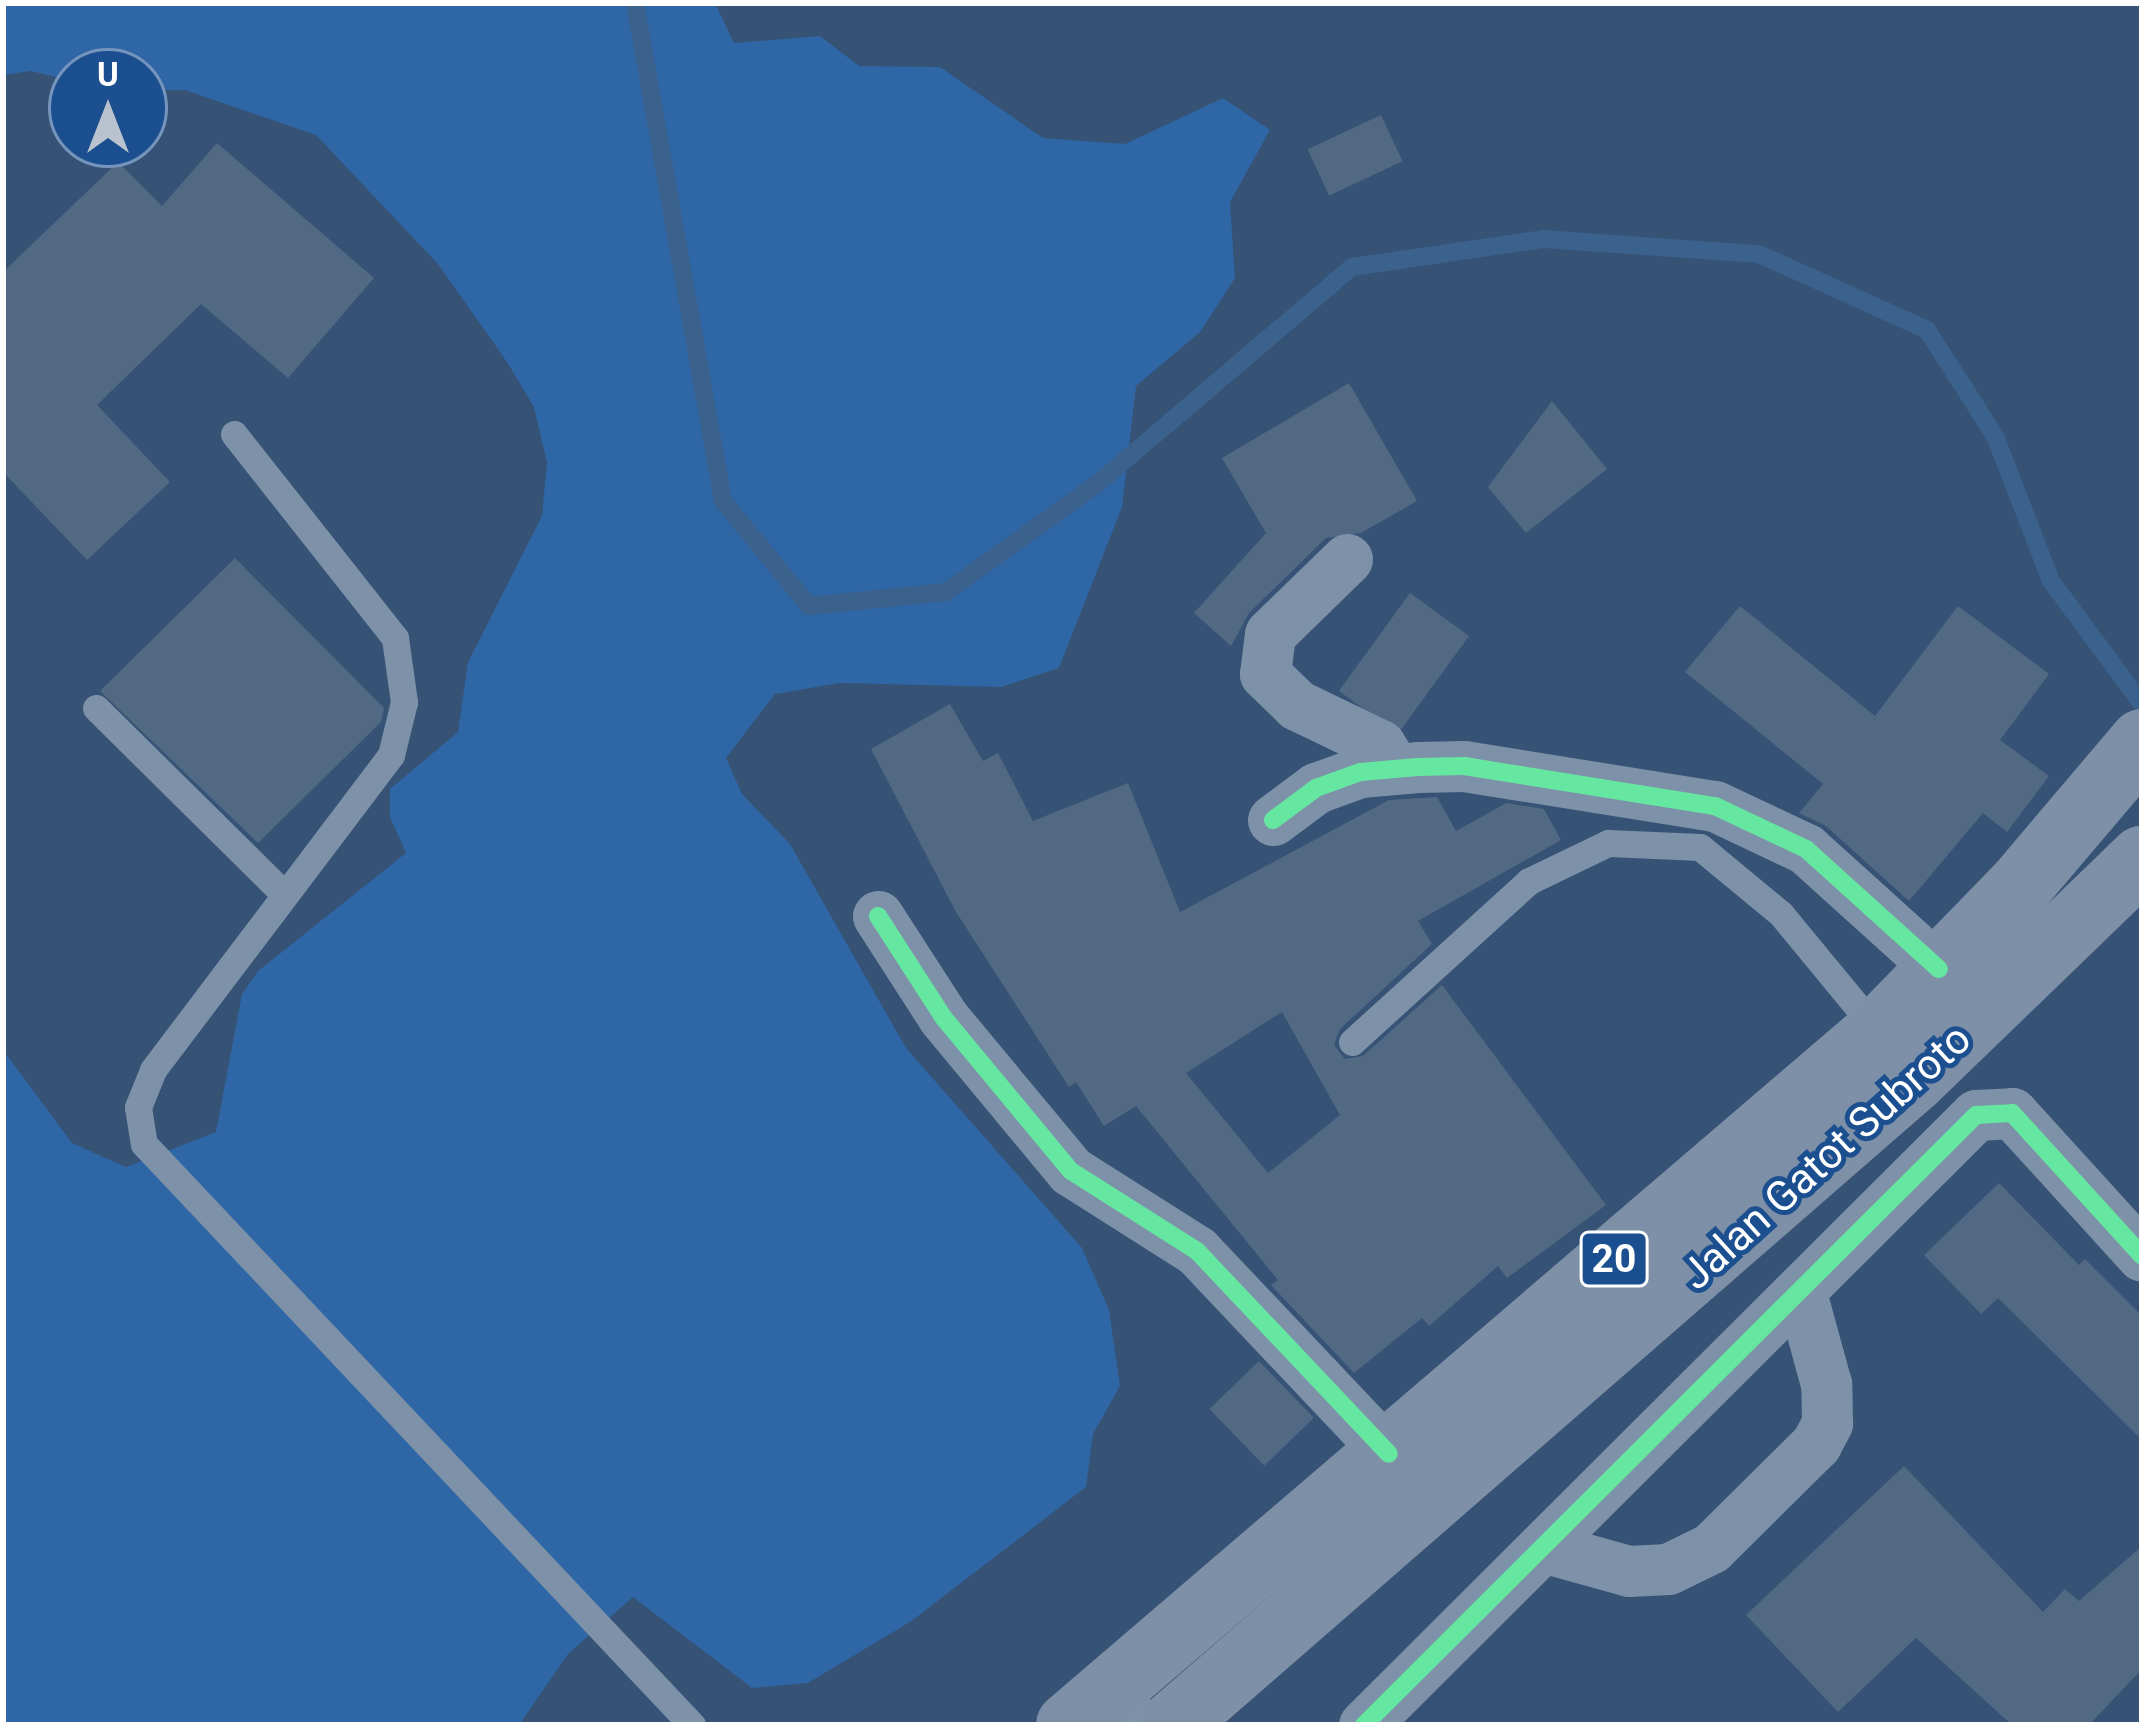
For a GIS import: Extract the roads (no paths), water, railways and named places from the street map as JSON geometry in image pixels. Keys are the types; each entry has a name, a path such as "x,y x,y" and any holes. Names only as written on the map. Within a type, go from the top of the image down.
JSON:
{"highway":[{"name":"Jalan Gatot Subroto","path":"1172,1725 1896,1056 1939,969 2135,752"},
{"name":"Jalan Gatot Subroto","path":"1105,1712 1390,1454 2142,859"}],"street":[{"path":"1347,559 1270,634 1265,674 1297,706 1379,745 1395,769"},
{"path":"1273,820 1316,788 1395,769 1464,766 1715,806 1806,849 1939,969"},
{"path":"878,916 944,1017 1071,1171 1197,1252 1390,1454"},
{"path":"1364,1725 1987,1109 2012,1113 2142,1256"},
{"path":"1546,1548 1587,1564 1668,1569 1711,1548 1816,1444 1826,1423 1826,1384 1802,1296"}],"lane":[{"path":"234,434 395,638 404,701 391,755 281,892 153,1070 138,1107 144,1144 692,1725"},
{"path":"96,709 281,892"},
{"path":"1352,1042 1528,880 1608,843 1700,847 1781,914 1896,1056"}],"waterway":[{"path":"635,3 723,501 809,606 946,592 1097,484 1352,267 1543,239 1759,254 1927,330 1995,436 2051,581 2142,704"}]}
